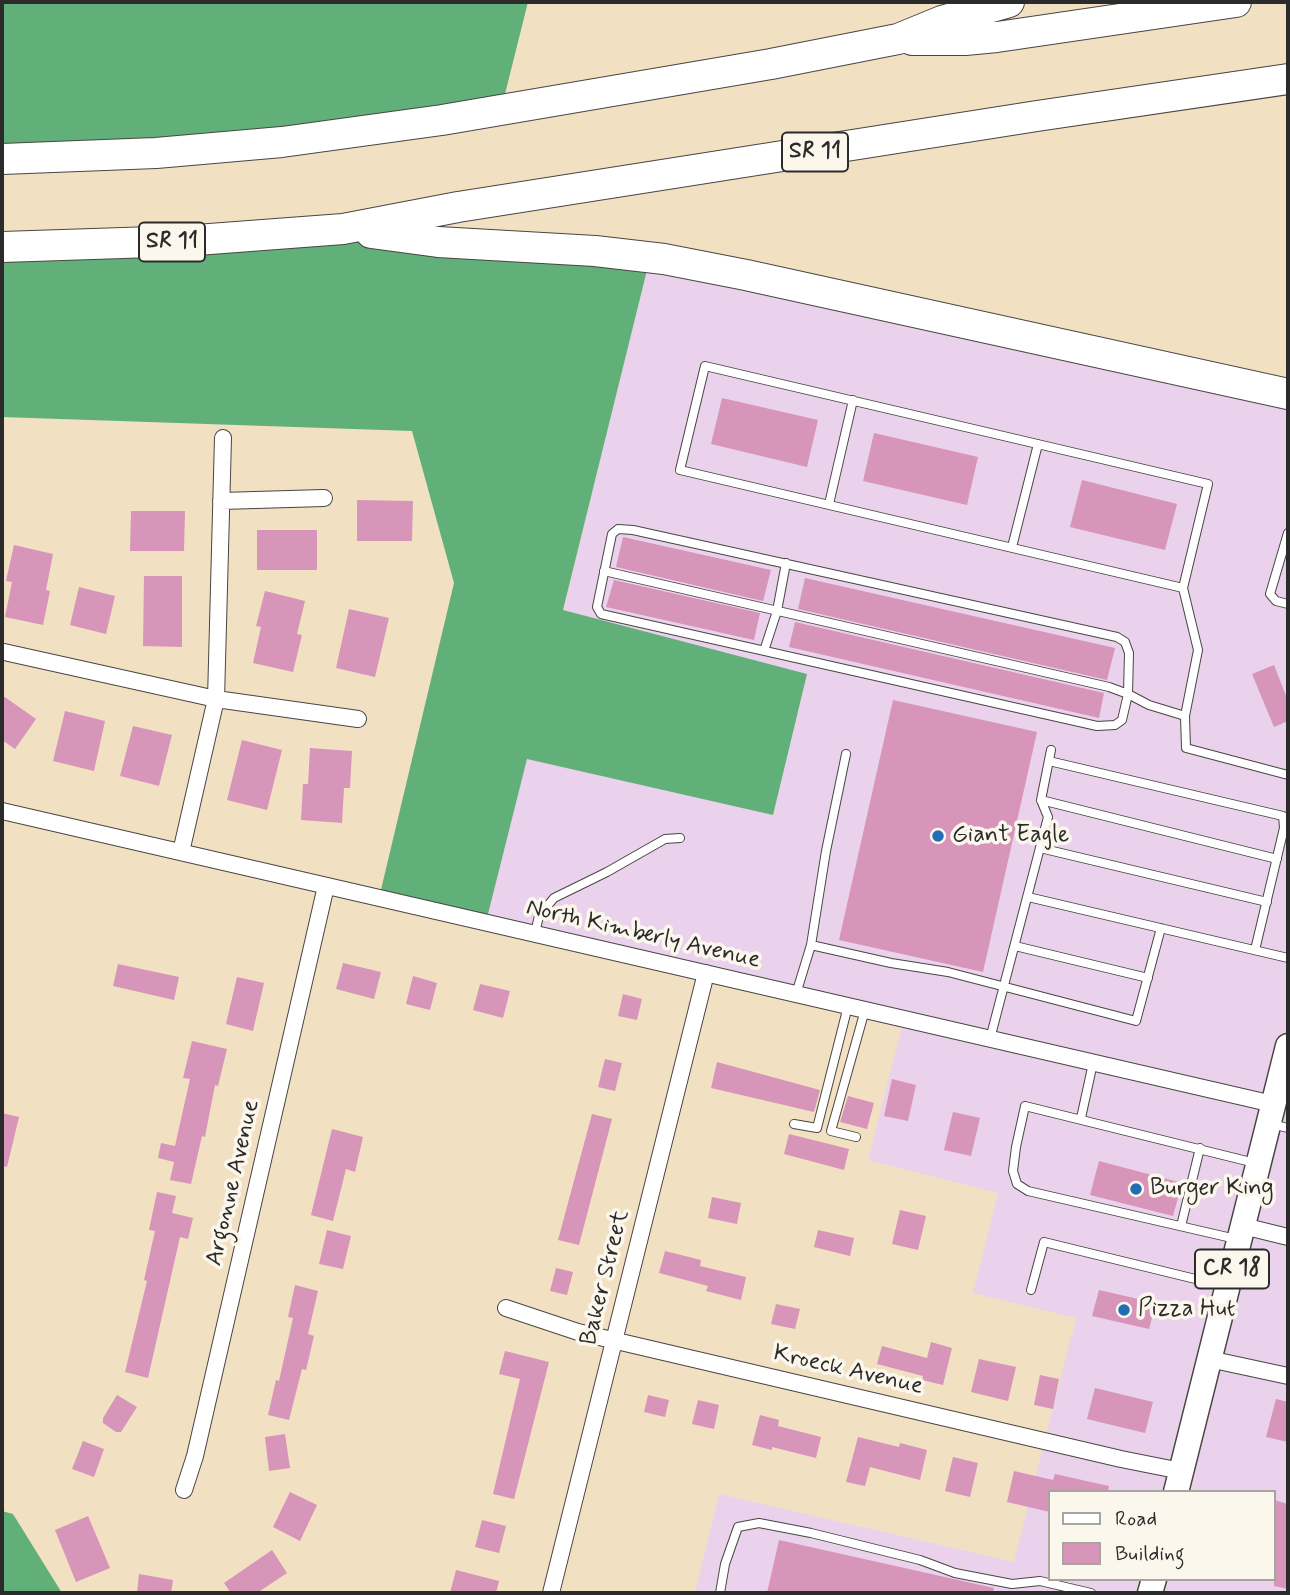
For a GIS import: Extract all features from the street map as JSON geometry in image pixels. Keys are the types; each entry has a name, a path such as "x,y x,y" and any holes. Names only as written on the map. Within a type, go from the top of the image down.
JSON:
{"highway":[{"path":"2,159 156,153 368,132 771,64 898,39 942,21 1009,2"},
{"path":"898,39 965,40 1236,2"},
{"name":"SR 11","path":"2,247 183,241 343,229 458,207 1288,79"},
{"path":"343,229 438,242 595,251 664,260 746,275 1288,394"}],"main road":[{"name":"CR 18","path":"1178,1481 1258,1163 1277,1118 1288,1046"}],"street":[{"path":"181,852 216,699 223,438"},
{"path":"221,501 324,498"},
{"path":"4,652 216,699 358,719"},
{"name":"North Kimberly Avenue","path":"2,811 1094,1062 1277,1118"},
{"name":"Argonne Avenue","path":"184,1490 195,1456 326,886"},
{"name":"Baker Street","path":"551,1593 706,973"},
{"path":"1241,1233 1288,1237"},
{"name":"Kroeck Avenue","path":"506,1308 578,1332 1121,1459 1178,1481"},
{"path":"1209,1359 1288,1376"}],"lane":[{"path":"1183,588 680,470 705,366 1208,484 1183,588 1198,650 1185,716 1186,748 1288,775"},
{"path":"829,504 853,400"},
{"path":"1012,547 1038,444"},
{"path":"618,529 633,530 1118,636 1125,642 1129,653 1128,694 1122,720 1115,725 1097,726 601,614 597,607 604,571 612,534 618,529"},
{"path":"1288,533 1270,593 1271,598 1288,604"},
{"path":"764,651 777,611 786,563"},
{"path":"604,571 1109,687 1149,705 1185,716"},
{"path":"990,1039 1048,817 1041,800 1051,750"},
{"path":"796,994 811,945 826,851 846,754"},
{"path":"1049,761 1276,813 1283,817 1284,828 1255,950"},
{"path":"1041,800 1277,859"},
{"path":"535,933 539,916 554,898 617,867 665,839 680,838"},
{"path":"1040,848 1267,902"},
{"path":"1028,897 1288,958"},
{"path":"811,945 891,963 948,972 1136,1021 1161,928"},
{"path":"1015,946 1147,978"},
{"path":"817,1128 848,1006"},
{"path":"831,1131 865,1010"},
{"path":"1081,1118 1094,1062"},
{"path":"1241,1233 1181,1226 1028,1191 1017,1184 1013,1171 1025,1106 1258,1163"},
{"path":"794,1124 856,1137"},
{"path":"1181,1226 1200,1148"},
{"path":"1031,1290 1044,1242 1227,1287"},
{"path":"720,1593 724,1564 738,1527 759,1523 908,1557 955,1573 1012,1584 1040,1581 1091,1593"}],"shaded area":[{"path":"650,258 1288,394 1288,1593 695,1593 719,1494 1014,1562 1076,1318 973,1293 998,1193 868,1160 904,1019 486,922"}],"green space":[{"path":"2,2 528,2 501,110 2,159"},
{"path":"343,229 650,258 563,610 807,674 773,815 527,759 486,922 379,898 454,583 412,431 2,417 2,247"},
{"path":"2,1511 13,1514 62,1593 2,1593"}],"building":[{"path":"722,398 818,420 807,467 711,444"},
{"path":"874,433 978,457 967,505 863,481"},
{"path":"1082,480 1177,504 1165,550 1070,527"},
{"path":"357,500 413,501 412,541 357,541"},
{"path":"131,511 185,511 184,551 130,551"},
{"path":"257,530 317,530 317,570 257,570"},
{"path":"623,537 771,570 763,601 616,567"},
{"path":"14,545 53,554 46,590 50,591 43,625 5,617 12,582 6,581"},
{"path":"144,576 182,576 182,647 143,646"},
{"path":"805,578 1115,648 1107,680 798,609"},
{"path":"614,580 760,613 754,640 606,607"},
{"path":"79,587 115,596 106,634 70,625"},
{"path":"265,591 305,601 297,634 302,635 293,672 253,663 261,627 256,626"},
{"path":"349,609 389,618 375,677 336,668"},
{"path":"795,622 1104,693 1099,718 789,647"},
{"path":"1274,665 1288,701 1288,721 1274,727 1252,674"},
{"path":"2,695 36,719 15,749 2,740"},
{"name":"Giant Eagle","path":"893,700 1037,732 983,972 839,940"},
{"path":"65,711 105,721 94,771 53,761"},
{"path":"133,726 172,735 159,786 120,776"},
{"path":"242,740 282,750 267,810 227,800"},
{"path":"310,748 352,751 350,788 344,788 342,823 301,820 303,784 308,784"},
{"path":"343,963 381,972 374,999 336,989"},
{"path":"118,964 179,977 174,1000 113,986"},
{"path":"413,976 437,983 430,1010 406,1004"},
{"path":"237,977 264,983 253,1031 226,1024"},
{"path":"480,984 510,991 503,1018 473,1010"},
{"path":"623,994 642,999 637,1020 618,1016"},
{"path":"192,1041 227,1049 218,1086 215,1085 205,1137 202,1136 191,1184 170,1180 174,1162 158,1158 161,1143 175,1146 190,1079 183,1078"},
{"path":"605,1059 622,1063 615,1091 598,1087"},
{"path":"717,1062 820,1090 814,1112 711,1088"},
{"path":"892,1079 916,1085 908,1121 884,1116"},
{"path":"848,1096 874,1103 867,1129 840,1122"},
{"path":"953,1112 980,1118 971,1156 944,1150"},
{"path":"2,1113 19,1117 7,1167 2,1166"},
{"path":"592,1114 612,1119 579,1245 558,1240"},
{"path":"332,1129 363,1137 355,1172 346,1169 333,1221 311,1215"},
{"path":"789,1134 849,1149 844,1170 784,1154"},
{"name":"Burger King","path":"1099,1161 1182,1183 1173,1216 1090,1195"},
{"path":"157,1192 176,1196 172,1213 193,1218 188,1239 180,1237 148,1378 125,1372 147,1281 144,1280 155,1231 149,1230"},
{"path":"712,1197 741,1203 737,1224 708,1218"},
{"path":"900,1210 926,1216 918,1250 892,1244"},
{"path":"327,1230 351,1236 343,1269 319,1264"},
{"path":"818,1230 854,1238 850,1256 814,1247"},
{"path":"665,1251 701,1260 700,1266 746,1277 741,1300 706,1291 708,1286 659,1273"},
{"path":"556,1268 573,1272 567,1295 550,1291"},
{"path":"295,1285 318,1291 308,1334 314,1336 289,1420 268,1415 276,1380 279,1381 293,1318 288,1317"},
{"name":"Pizza Hut","path":"1099,1290 1156,1303 1149,1329 1092,1316"},
{"path":"776,1304 800,1309 795,1329 771,1324"},
{"path":"931,1342 952,1348 943,1385 922,1380 923,1376 877,1364 882,1346 927,1358"},
{"path":"505,1351 549,1362 514,1499 493,1494 520,1379 499,1374"},
{"path":"979,1359 1016,1367 1008,1401 971,1392"},
{"path":"1040,1375 1059,1379 1053,1409 1034,1405"},
{"path":"1095,1388 1153,1402 1145,1433 1087,1419"},
{"path":"117,1395 137,1407 121,1432 116,1432 103,1423 103,1418"},
{"path":"648,1395 669,1400 665,1417 644,1412"},
{"path":"1276,1399 1288,1402 1288,1442 1266,1437"},
{"path":"698,1400 719,1405 714,1429 692,1424"},
{"path":"760,1415 779,1420 778,1426 821,1437 816,1458 752,1445"},
{"path":"285,1434 290,1468 269,1471 265,1437"},
{"path":"858,1437 899,1447 900,1443 927,1450 920,1480 870,1467 865,1486 846,1482"},
{"path":"83,1441 104,1449 94,1477 72,1469"},
{"path":"953,1457 978,1463 970,1497 945,1491"},
{"path":"1014,1471 1053,1480 1055,1474 1109,1486 1108,1490 1048,1490 1048,1512 1007,1502"},
{"path":"290,1492 317,1505 300,1541 273,1527"},
{"path":"1276,1501 1288,1504 1288,1589 1274,1586"},
{"path":"88,1516 110,1568 76,1582 55,1530"},
{"path":"482,1520 506,1526 499,1553 475,1547"},
{"path":"779,1540 994,1588 993,1593 767,1593"},
{"path":"272,1550 287,1573 257,1593 231,1593 224,1583"},
{"path":"456,1570 499,1581 496,1593 450,1593"},
{"path":"139,1574 173,1580 171,1593 137,1593"}],"place":[{"name":"Giant Eagle","path":"938,836"},
{"name":"Burger King","path":"1136,1189"},
{"name":"Pizza Hut","path":"1124,1310"}]}
